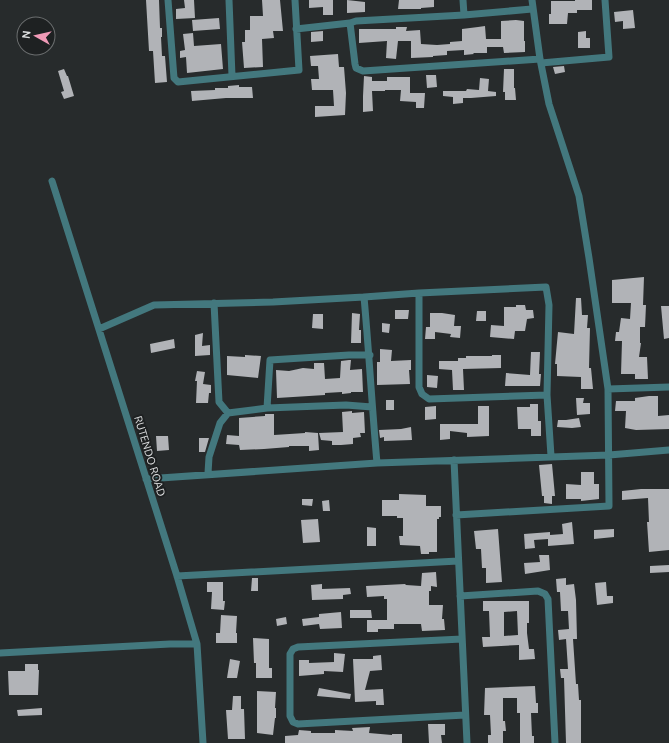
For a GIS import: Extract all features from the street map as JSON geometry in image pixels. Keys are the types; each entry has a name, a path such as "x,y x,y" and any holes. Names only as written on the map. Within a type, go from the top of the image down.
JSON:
{"street":[{"path":"168,0 174,78 178,82 299,70 294,0"},
{"path":"229,0 232,76"},
{"path":"463,0 464,15"},
{"path":"456,515 609,506 610,455 608,389 579,196 549,104 540,61 532,0"},
{"path":"350,23 356,68 363,71 610,57 605,0"},
{"path":"296,29 532,8"},
{"name":"RUTENDO ROAD","path":"52,181 177,576 197,644 203,743"},
{"path":"99,329 154,305 273,302 546,287 549,305 547,395 550,456"},
{"path":"419,293 419,387 422,394 429,399 547,395"},
{"path":"364,297 370,355 372,407 377,462"},
{"path":"214,303 219,402 228,412"},
{"path":"267,408 270,360 370,355"},
{"path":"608,389 669,387"},
{"path":"208,473 209,457 220,423 228,412 267,408 346,405 372,407"},
{"path":"146,479 208,473 377,462 610,455 669,450"},
{"path":"454,460 467,743"},
{"path":"177,576 458,561"},
{"path":"460,596 538,591 545,594 548,599 555,743"},
{"path":"462,640 298,647 290,654 290,716 293,722 298,724 466,715"},
{"path":"0,653 170,644 197,644"}],"building":[{"path":"146,0 159,0 160,28 162,28 162,56 165,56 167,82 155,83 153,51 149,51"},
{"path":"184,0 194,0 195,18 176,19 176,9 185,8"},
{"path":"262,0 280,0 283,31 273,31 274,38 262,39 263,67 244,68 242,42 245,42 245,30 250,30 250,16 263,16"},
{"path":"309,0 333,0 333,15 323,15 323,7 309,8"},
{"path":"347,0 365,2 365,12 347,13"},
{"path":"399,0 434,0 434,7 421,9 398,9"},
{"path":"592,0 592,10 577,10 577,13 568,13 567,24 549,24 551,1"},
{"path":"633,10 635,28 623,29 623,21 615,22 614,12"},
{"path":"219,18 220,29 193,31 192,20"},
{"path":"501,21 524,21 525,52 504,53 503,47 487,47 487,53 473,53 474,54 464,55 464,50 447,51 447,55 411,58 411,41 398,41 396,59 386,58 387,41 359,43 359,29 396,29 396,27 407,27 406,31 420,30 421,44 437,45 462,41 462,29 485,26 486,39 501,39"},
{"path":"323,31 323,41 311,42 311,32"},
{"path":"586,31 586,38 590,38 590,48 578,48 578,32"},
{"path":"193,33 194,46 221,44 223,69 187,73 186,57 180,58 180,51 185,50 183,34"},
{"path":"338,54 339,67 344,67 346,93 345,115 315,117 315,106 334,106 333,90 312,90 311,79 319,79 318,66 311,66 310,56"},
{"path":"564,66 565,72 555,74 553,67"},
{"path":"64,69 68,76 74,96 64,99 61,92 64,91 58,71"},
{"path":"504,69 514,69 514,88 516,100 505,100 505,92 503,92"},
{"path":"426,75 436,75 437,87 427,88"},
{"path":"364,76 372,77 372,81 387,81 387,77 410,77 410,93 425,93 424,108 416,108 416,102 400,101 401,90 385,90 372,91 373,111 363,112"},
{"path":"480,78 489,79 488,91 496,92 496,96 463,98 463,103 453,104 453,97 443,96 443,91 466,91 467,89 479,90"},
{"path":"239,85 239,87 252,87 253,98 226,98 192,101 191,91 215,90 215,88 228,88 228,86"},
{"path":"644,277 643,305 646,305 645,327 640,327 641,343 639,357 647,357 648,379 635,379 635,374 621,374 622,341 615,341 616,332 619,332 621,318 630,319 631,303 612,303 612,280"},
{"path":"576,298 581,298 582,315 588,315 587,328 590,328 589,368 591,368 593,389 581,389 581,377 557,376 557,364 555,364 558,332 574,334"},
{"path":"516,305 525,305 526,310 533,310 534,318 527,319 525,331 515,331 514,339 490,337 491,325 504,326 504,307 516,307"},
{"path":"661,306 669,306 669,338 664,339"},
{"path":"395,310 409,310 408,319 395,319"},
{"path":"477,311 486,311 486,321 476,321"},
{"path":"352,313 360,314 359,330 361,330 361,343 351,343"},
{"path":"430,313 455,315 454,326 461,326 460,338 450,337 451,334 435,332 435,339 425,339 426,327 430,327"},
{"path":"313,314 323,314 323,329 312,328"},
{"path":"382,323 390,324 389,333 382,332"},
{"path":"203,333 202,346 210,345 210,355 195,356 195,335"},
{"path":"174,339 175,348 151,353 150,344"},
{"path":"380,349 392,350 391,361 411,360 411,370 409,370 410,384 377,385 377,362 380,362"},
{"path":"531,352 540,352 540,386 505,386 506,373 530,375"},
{"path":"245,355 261,356 258,378 227,375 227,356 245,357"},
{"path":"501,355 501,368 463,369 464,390 453,390 452,370 439,369 439,361 458,361 458,358 466,358 466,356"},
{"path":"351,360 350,370 362,369 363,392 342,394 342,392 325,393 325,395 277,398 276,370 289,371 303,368 314,369 314,363 324,363 325,379 340,378 341,361"},
{"path":"197,371 205,372 203,384 211,385 211,393 209,393 208,403 196,403 197,381 195,381"},
{"path":"427,375 438,376 437,388 427,387"},
{"path":"658,396 658,416 669,415 669,429 636,430 625,428 626,411 615,411 616,401 635,401 635,398"},
{"path":"576,398 584,398 583,403 590,403 590,414 577,415"},
{"path":"386,400 394,400 394,410 386,410"},
{"path":"530,404 538,404 538,421 541,421 541,436 531,436 531,429 518,429 517,407 530,407"},
{"path":"436,406 436,419 425,420 425,407"},
{"path":"478,406 489,406 489,436 467,437 467,433 450,431 450,439 440,440 440,424 478,424"},
{"path":"352,411 352,413 364,412 365,433 360,433 361,437 353,438 353,444 341,445 332,445 332,441 321,440 319,433 343,432 342,412"},
{"path":"265,414 274,414 274,435 305,432 318,433 319,450 309,451 309,446 289,446 240,450 239,445 226,444 227,435 239,436 239,418 265,416"},
{"path":"579,418 581,427 557,427 558,420"},
{"path":"411,427 412,440 384,441 384,437 380,438 379,430"},
{"path":"156,436 168,436 169,450 157,451"},
{"path":"199,438 209,438 205,452 199,452"},
{"path":"552,464 555,496 552,496 552,504 544,503 539,465"},
{"path":"581,472 594,472 594,484 599,484 599,499 581,501 581,499 566,499 566,484 581,485"},
{"path":"669,489 669,550 649,552 647,522 649,522 648,498 622,500 622,491"},
{"path":"399,494 426,495 426,506 441,506 441,517 437,519 437,552 421,554 420,546 400,545 399,536 403,536 403,518 397,518 397,516 382,516 382,500 399,500"},
{"path":"302,499 313,499 312,506 302,505"},
{"path":"329,500 330,511 323,511 322,501"},
{"path":"318,519 320,542 303,543 301,520"},
{"path":"572,522 574,544 548,546 548,539 534,540 535,548 525,549 524,534 550,532 550,535 563,534 562,524"},
{"path":"367,527 376,528 376,546 367,546"},
{"path":"498,529 502,582 486,583 486,568 482,568 481,549 476,549 474,531"},
{"path":"614,529 614,537 594,539 594,530"},
{"path":"539,555 549,555 550,570 525,574 524,563 540,562"},
{"path":"669,565 669,572 650,573 650,566"},
{"path":"436,572 437,587 431,586 431,591 429,591 429,605 443,605 442,619 444,619 445,630 422,631 421,624 394,624 394,629 378,629 378,632 367,632 367,620 387,620 387,599 384,599 384,596 367,597 366,586 405,584 421,586 422,573"},
{"path":"252,578 258,578 258,591 251,591"},
{"path":"566,578 566,585 574,584 576,600 577,639 573,639 576,684 578,684 579,700 581,700 581,743 566,743 564,678 561,678 560,669 568,669 566,639 559,640 558,630 569,629 568,611 561,611 560,592 557,592 556,579"},
{"path":"207,582 223,582 223,601 225,601 224,610 211,609 212,592 207,592"},
{"path":"606,582 607,596 613,596 613,603 597,605 595,583"},
{"path":"322,584 322,589 350,588 351,594 343,595 343,599 312,600 311,585"},
{"path":"483,601 529,601 529,623 527,623 527,633 529,649 534,649 535,659 519,660 519,645 483,647 482,637 490,637 489,611 483,611","holes":["517,611 518,635 504,636 504,612"]},
{"path":"350,610 371,610 372,618 350,618"},
{"path":"341,612 342,628 320,629 319,624 303,626 302,619 319,617 319,614"},
{"path":"221,615 237,616 237,643 216,643 216,633 220,633"},
{"path":"286,617 287,624 277,626 276,619"},
{"path":"253,638 269,639 269,668 272,668 272,678 256,678"},
{"path":"334,653 345,654 343,672 324,671 324,674 299,676 299,660 309,660 309,663 334,662"},
{"path":"381,655 382,670 370,671 365,690 383,689 384,705 376,705 376,701 355,702 353,659 373,659 373,656"},
{"path":"230,659 240,661 237,678 227,678"},
{"path":"25,664 38,664 38,695 9,695 8,671 25,671"},
{"path":"535,686 538,713 531,713 532,736 534,736 534,743 520,743 520,713 517,713 517,698 503,698 503,721 505,721 506,731 503,731 503,743 488,743 488,735 491,735 490,715 484,715 485,688"},
{"path":"319,688 351,694 350,699 317,696"},
{"path":"257,691 276,692 276,718 273,735 257,733"},
{"path":"233,696 241,696 241,709 244,709 245,739 228,739 226,710 232,710"},
{"path":"42,708 42,715 18,716 17,710"},
{"path":"428,724 445,724 445,735 441,735 442,743 429,743"},
{"path":"370,727 369,733 392,735 402,734 402,743 285,743 285,736 298,735 299,730 311,731 311,733 335,733 335,730 353,731 352,728"}]}
